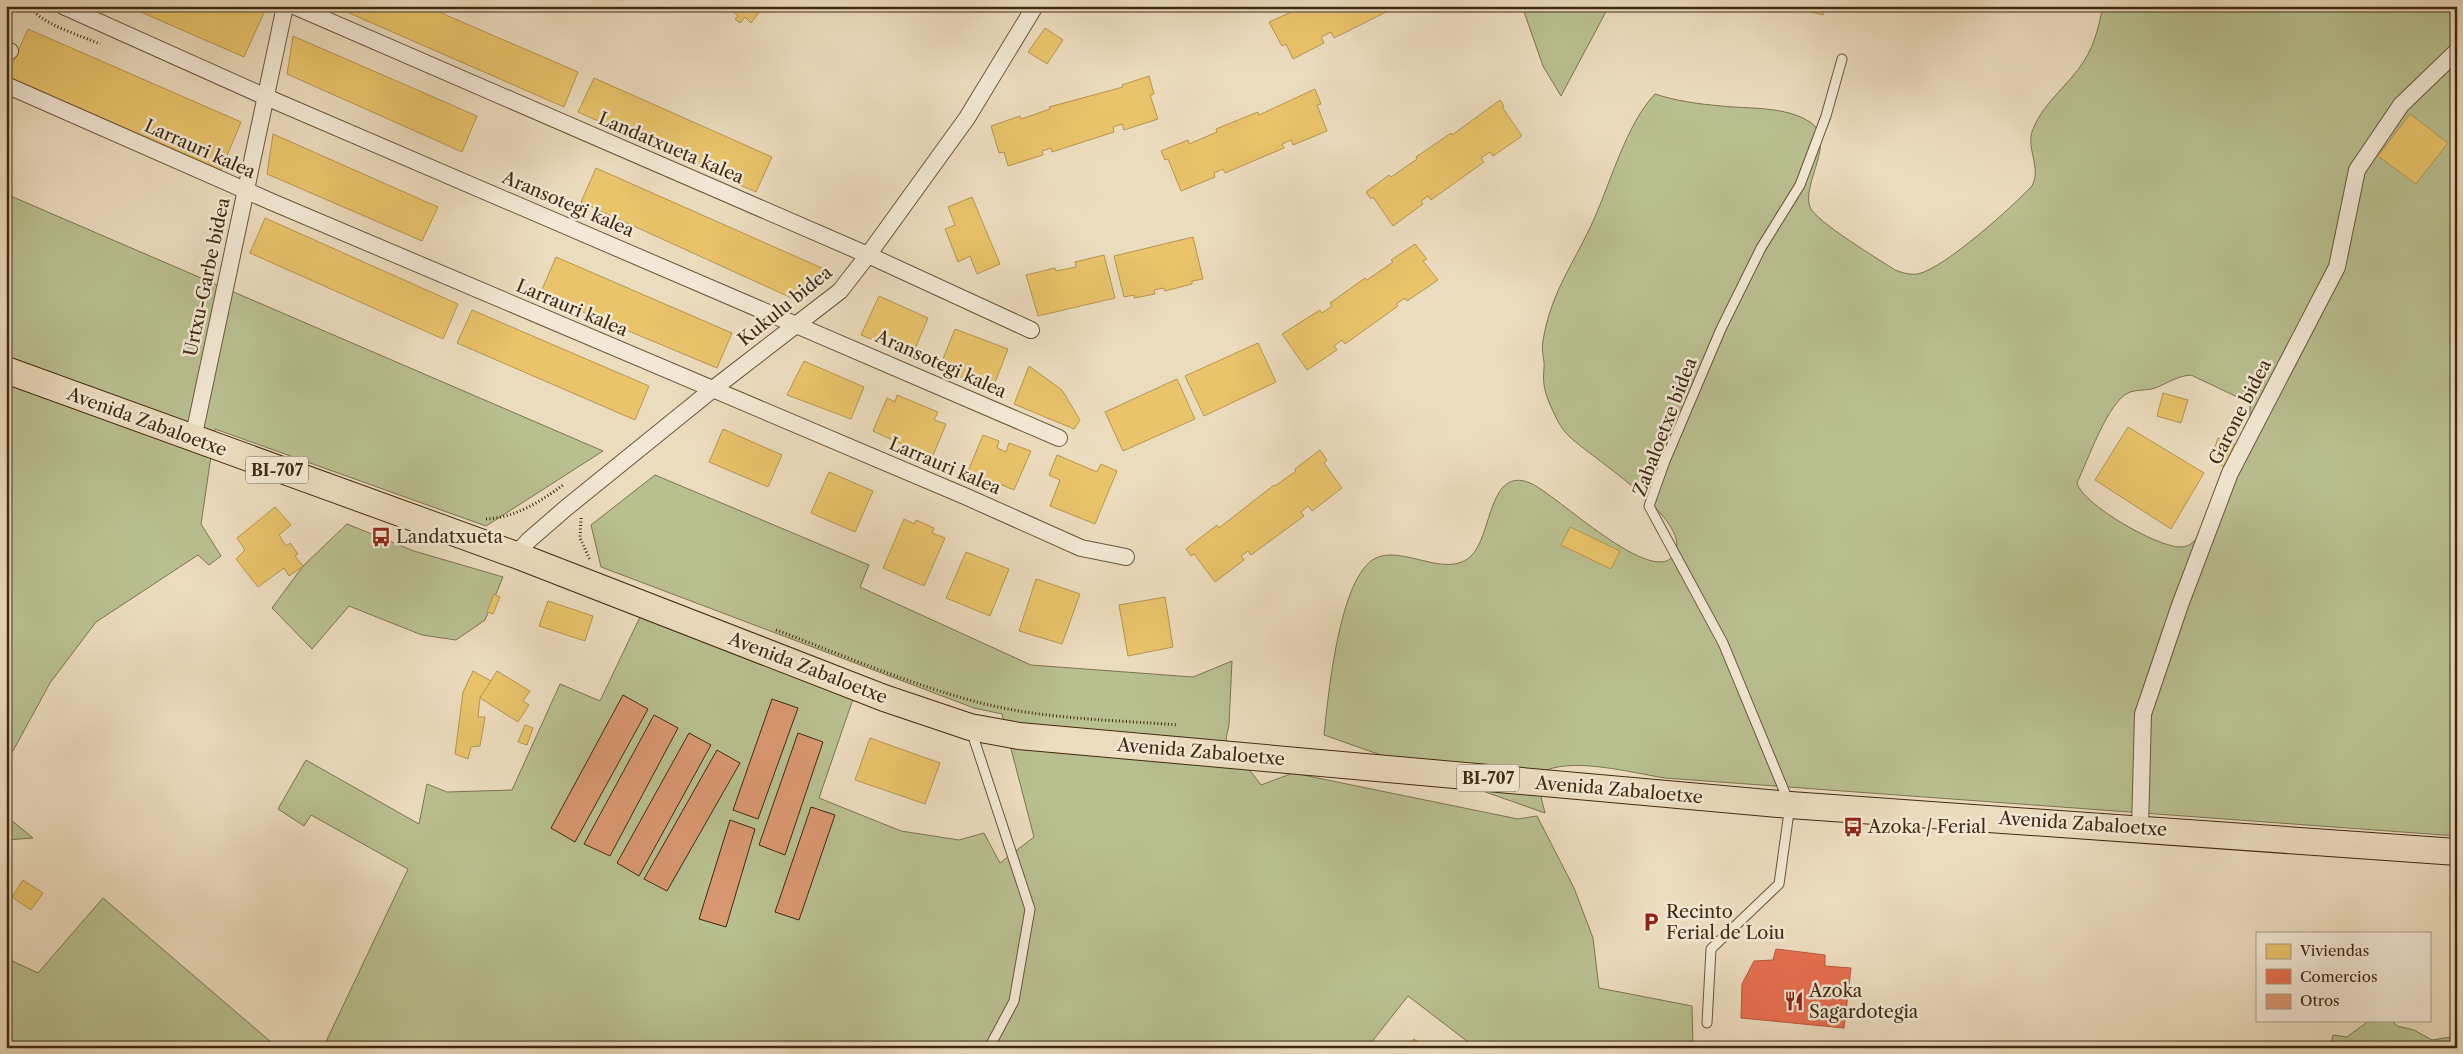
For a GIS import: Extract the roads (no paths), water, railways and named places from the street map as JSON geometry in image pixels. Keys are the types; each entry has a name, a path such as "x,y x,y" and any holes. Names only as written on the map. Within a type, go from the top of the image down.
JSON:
{"main road":[{"name":"Avenida Zabaloetxe","path":"6,370 516,555 884,698 970,727 1019,736 1790,805 2140,828 2457,852"}],"street":[{"name":"Aransotegi kalea","path":"63,6 266,97 1059,438"},
{"name":"Urtxu-Garbe bidea","path":"193,439 285,6"},
{"name":"Landatxueta kalea","path":"294,6 868,255 1031,330"},
{"name":"Kukulu bidea","path":"516,555 528,541 566,508 713,389 840,291 967,118 1035,6"},
{"name":"Garone bidea","path":"2140,828 2143,714 2180,605 2230,473 2337,267 2357,170 2401,105 2457,51"},
{"name":"Larrauri kalea","path":"6,85 246,191 967,496 1080,548 1126,557"}],"lane":[{"name":"Zabaloetxe bidea","path":"1790,805 1723,643 1649,506 1721,329 1761,248 1800,185 1826,116 1842,59"},
{"path":"970,727 1030,909 1014,1001 989,1048"},
{"path":"1707,1023 1711,949 1779,884 1790,805"}],"place":[{"name":"Landatxueta","path":"381,537"},
{"name":"Azoka / Ferial","path":"1853,827"},
{"name":"Recinto Ferial de Loiu","path":"1651,922"},
{"name":"Azoka Sagardotegia","path":"1794,1001"}]}
